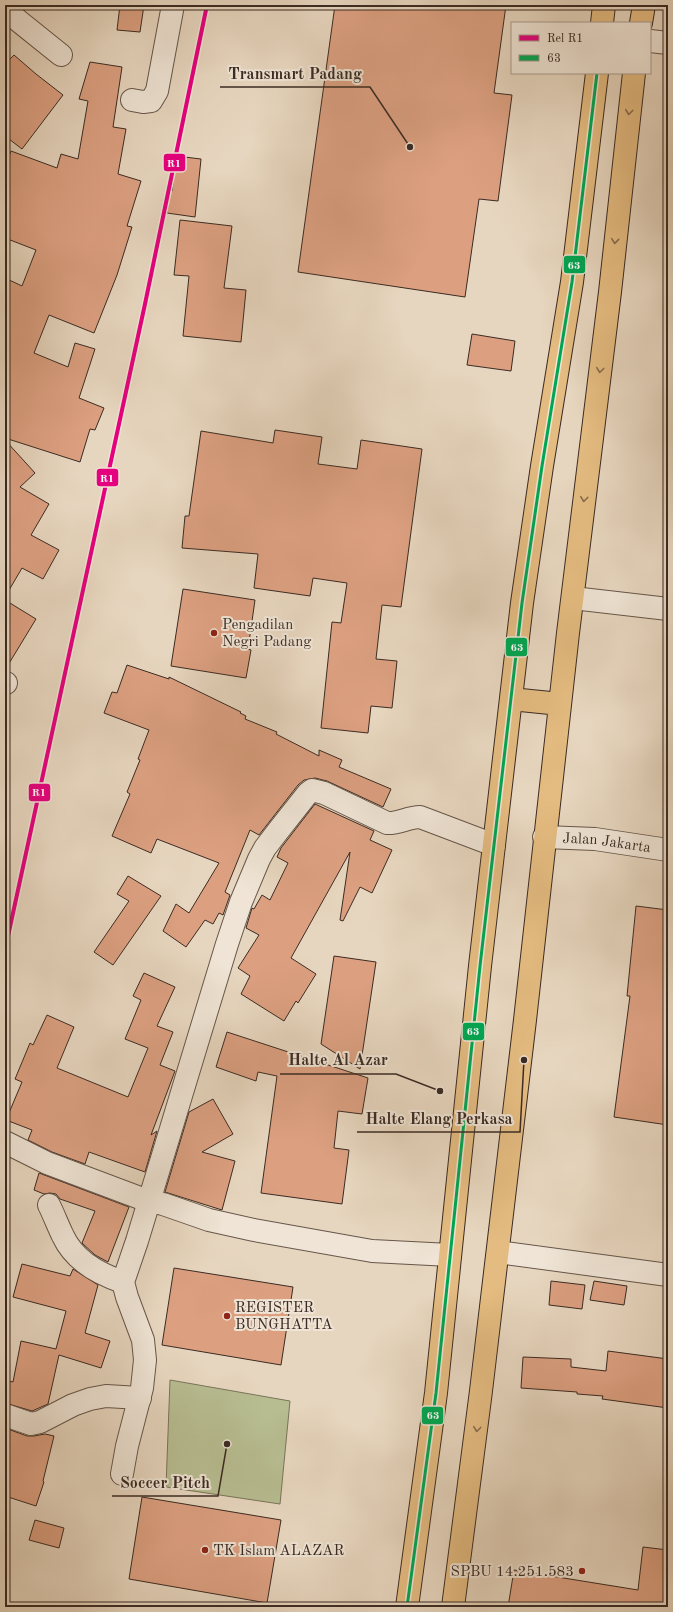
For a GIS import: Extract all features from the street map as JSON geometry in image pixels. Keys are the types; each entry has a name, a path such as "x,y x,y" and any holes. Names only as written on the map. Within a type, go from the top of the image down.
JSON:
{"main road":[{"path":"602,22 604,5"},
{"path":"641,22 644,5"},
{"path":"407,1607 436,1393 494,845 522,603 542,466 572,282 597,74"},
{"path":"453,1607 463,1539 498,1252 527,1006 544,837 610,292 634,74"},
{"path":"511,699 560,704"}],"street":[{"path":"132,100 143,102 151,101 156,91 173,5"},
{"path":"5,10 61,55"},
{"path":"651,41 668,43"},
{"path":"573,598 668,609"},
{"path":"122,1474 140,1398 145,1360 143,1340 123,1282 137,1241 241,902 265,848 308,793 312,790 317,790 387,823 412,817 429,820 494,845"},
{"name":"Jalan Jakarta","path":"544,837 595,839 668,850"},
{"path":"5,1142 47,1163 148,1202 163,1204 209,1220 254,1230 372,1251 450,1255"},
{"path":"49,1205 63,1237 80,1259 108,1277 123,1282"},
{"path":"498,1252 668,1275"},
{"path":"5,1415 31,1424 40,1422 73,1405 90,1399 106,1396 140,1398"}],"green space":[{"path":"170,1380 290,1401 280,1504 166,1487"}],"building":[{"path":"120,5 144,5 140,32 117,30"},
{"path":"335,5 506,5 494,93 512,95 498,201 479,199 465,297 298,272"},
{"path":"14,55 63,95 22,149 5,136 5,64"},
{"path":"90,62 122,67 113,127 126,129 118,174 141,181 127,226 132,227 117,275 94,333 49,315 34,353 68,367 75,343 95,349 79,398 104,408 95,430 90,429 80,462 5,438 5,278 22,286 36,250 5,238 5,166 11,151 57,168 61,154 78,159 88,101 79,99"},
{"path":"176,156 201,159 195,217 167,213 170,191 172,191"},
{"path":"180,220 232,226 224,288 246,290 241,342 183,336 189,276 174,275"},
{"path":"472,334 515,341 511,371 467,365"},
{"path":"275,430 322,437 318,464 357,469 361,440 422,449 401,607 382,605 376,659 397,661 392,708 371,706 368,733 321,728 332,622 341,623 347,583 313,578 310,596 254,588 258,554 182,548 185,516 189,516 201,431 273,443"},
{"path":"5,440 35,473 20,487 49,504 31,535 59,550 43,579 22,568 5,597"},
{"name":"Pengadilan Negri Padang","path":"183,589 255,600 248,649 251,650 246,678 171,666"},
{"path":"5,600 36,619 5,670"},
{"path":"127,665 169,679 169,677 241,712 240,713 246,716 245,719 277,732 276,734 319,756 319,750 342,760 339,767 391,789 383,807 327,781 315,778 304,780 298,785 259,835 250,830 225,892 230,895 223,915 219,913 213,924 205,920 186,947 163,931 176,904 189,913 219,863 157,839 151,853 112,836 130,794 127,792 140,760 138,759 149,730 104,713 112,692 117,693"},
{"path":"315,804 374,831 370,840 392,850 372,893 360,887 343,921 340,920 350,852 291,958 316,974 298,1003 296,1001 284,1021 241,994 250,976 238,968 259,935 246,928 252,908 254,909 262,895 270,900 288,863 277,857 281,848"},
{"path":"128,876 161,896 113,965 94,952 129,901 117,894"},
{"path":"636,906 668,910 668,1125 614,1117 630,996 627,996"},
{"path":"334,956 376,962 360,1069 321,1044"},
{"path":"144,973 175,987 157,1026 173,1032 160,1065 175,1071 151,1135 157,1131 145,1172 89,1152 85,1164 52,1152 28,1140 32,1130 6,1120 22,1082 15,1079 30,1043 33,1045 47,1015 74,1027 57,1068 128,1097 148,1048 125,1039 141,1000 133,996"},
{"path":"227,1032 368,1078 362,1114 338,1111 334,1148 349,1150 342,1204 261,1193 277,1076 258,1072 256,1081 216,1067"},
{"path":"213,1099 233,1134 202,1152 235,1161 222,1210 165,1192 189,1112"},
{"path":"39,1173 129,1207 108,1262 95,1255 82,1243 95,1211 60,1199 56,1194 44,1194 34,1190"},
{"path":"22,1264 70,1276 73,1269 98,1285 85,1333 110,1341 101,1368 59,1355 48,1404 32,1411 5,1403 5,1380 13,1382 21,1341 56,1349 66,1311 13,1297"},
{"name":"REGISTER BUNGHATTA","path":"174,1268 293,1287 281,1365 162,1345"},
{"path":"551,1281 585,1285 582,1309 549,1305"},
{"path":"594,1281 627,1286 624,1305 590,1300"},
{"path":"608,1351 668,1359 668,1408 602,1399 603,1396 577,1394 577,1392 521,1388 523,1357 571,1359 571,1367 606,1371"},
{"path":"5,1428 27,1436 45,1434 54,1436 44,1482 36,1506 5,1496"},
{"name":"TK Islam ALAZAR","path":"142,1497 281,1520 267,1603 129,1579"},
{"path":"35,1520 64,1528 59,1548 29,1540"},
{"path":"643,1547 668,1550 668,1607 508,1607 514,1570 638,1590"}],"rail line":[{"name":"R1","path":"5,950 145,304 207,5"}],"transit line":[{"name":"63","path":"407,1607 436,1393 480,966 522,603 542,466 572,282 597,74"}],"place":[{"name":"Transmart Padang","path":"410,147"},
{"name":"Pengadilan Negri Padang","path":"214,633"},
{"name":"Halte Elang Perkasa","path":"524,1060"},
{"name":"Halte Al Azar","path":"440,1091"},
{"name":"REGISTER BUNGHATTA","path":"227,1316"},
{"name":"Soccer Pitch","path":"227,1444"},
{"name":"TK Islam ALAZAR","path":"205,1550"},
{"name":"SPBU 14.251.583","path":"582,1571"}]}
